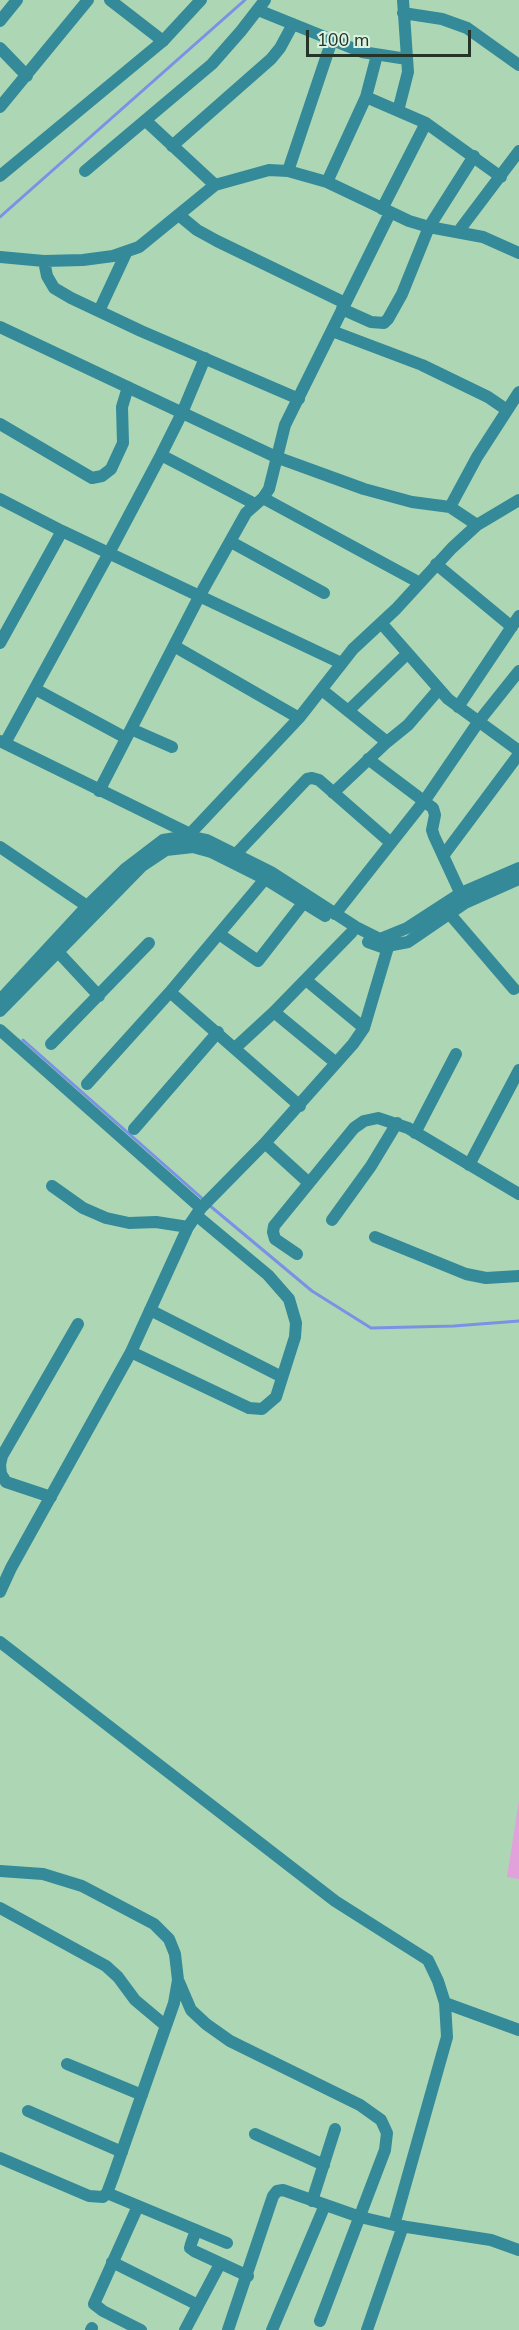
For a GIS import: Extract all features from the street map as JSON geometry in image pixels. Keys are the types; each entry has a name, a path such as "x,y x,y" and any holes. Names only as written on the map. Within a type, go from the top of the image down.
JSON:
{"street":[{"path":"0,21 17,0"},
{"path":"0,107 88,0"},
{"path":"110,0 163,41"},
{"path":"0,176 163,41 201,0"},
{"path":"398,111 406,85 407,58 403,0"},
{"path":"85,171 146,122 212,64 261,5 293,24 332,40 377,56 407,58"},
{"path":"404,13 442,19 466,28 519,65"},
{"path":"172,146 271,59 293,24"},
{"path":"288,171 332,40"},
{"path":"0,48 27,76"},
{"path":"327,182 366,97 377,56"},
{"path":"366,97 426,123 501,177"},
{"path":"146,122 215,185"},
{"path":"99,791 200,595 246,513 259,501 273,478 285,426 344,306 426,123"},
{"path":"458,232 519,151"},
{"path":"180,216 217,241 371,322 384,323 402,294 429,227 474,156"},
{"path":"0,257 44,261 103,258 127,251 139,247 180,216 215,185 269,170 288,171 327,182 386,211 429,227 483,237 519,253"},
{"path":"99,311 127,251"},
{"path":"44,261 47,276 54,288 99,311 299,399"},
{"path":"0,327 276,457 364,489 412,502 450,507 477,525"},
{"path":"332,331 422,366 488,397 507,410"},
{"path":"205,358 182,413 110,553 35,689 2,742 99,791 186,839 193,847 211,852 265,879 373,945 388,947 408,942 421,935 463,898 519,879"},
{"path":"0,424 93,478 102,476 111,469 123,443 122,407 128,387"},
{"path":"450,507 477,457 519,392"},
{"path":"161,455 259,501 420,583"},
{"path":"0,500 341,663"},
{"path":"0,1011 142,866 186,839 299,718 353,649 382,624 436,564 477,525 516,505"},
{"path":"0,643 62,531"},
{"path":"231,542 324,593"},
{"path":"436,564 517,620 458,707"},
{"path":"382,624 439,689 458,707 519,753 443,856"},
{"path":"174,646 299,718"},
{"path":"348,711 407,654"},
{"path":"335,914 424,800 479,722 517,678"},
{"path":"35,689 129,734 172,747"},
{"path":"333,793 408,725 439,689"},
{"path":"322,690 387,742"},
{"path":"368,759 433,808 435,815 432,830 463,898"},
{"path":"236,854 307,779 319,780 391,843"},
{"path":"0,1000 87,906 125,869 163,840 207,840 300,890 335,914 380,939 407,928 519,868"},
{"path":"0,847 87,906"},
{"path":"87,1084 170,992 265,879"},
{"path":"219,934 258,961 304,902"},
{"path":"448,912 514,989"},
{"path":"236,1048 352,932"},
{"path":"51,1044 149,942"},
{"path":"0,1592 11,1568 131,1352 188,1227 213,1195 300,1106 363,1028 388,947"},
{"path":"59,953 99,996"},
{"path":"306,980 363,1028"},
{"path":"170,992 300,1106"},
{"path":"274,1012 336,1063"},
{"path":"0,1030 268,1275 289,1299 296,1323 295,1337 276,1397 262,1409 249,1408 131,1352"},
{"path":"134,1129 218,1032"},
{"path":"415,1133 456,1054"},
{"path":"469,1165 518,1076"},
{"path":"297,1254 275,1239 274,1226 354,1128 364,1121 378,1118 397,1123 519,1194"},
{"path":"332,1220 371,1166 397,1123"},
{"path":"265,1143 309,1183"},
{"path":"52,1186 83,1208 106,1218 129,1223 156,1222 188,1227"},
{"path":"375,1237 466,1274 486,1278 519,1276"},
{"path":"150,1310 282,1377"},
{"path":"51,1497 6,1482 1,1474 0,1465 2,1456 78,1323"},
{"path":"0,1642 335,1901 428,1960 445,2003 447,2037 398,2226 367,2330"},
{"path":"0,1872 43,1874 82,1886 154,1924 169,1939 175,1954 178,1980 174,2003 107,2193 103,2197 88,2196 0,2158"},
{"path":"0,1908 106,1966 118,1977 135,2000 166,2026"},
{"path":"178,1980 191,2010 206,2024 230,2041 360,2105 381,2121 387,2133 385,2150 320,2321"},
{"path":"445,2003 519,2030"},
{"path":"67,2064 142,2095"},
{"path":"28,2111 122,2152"},
{"path":"312,2200 335,2129"},
{"path":"255,2134 324,2165"},
{"path":"228,2330 273,2196 277,2191 283,2190 360,2217 398,2226 491,2240 519,2250"},
{"path":"107,2193 227,2243"},
{"path":"272,2330 325,2205"},
{"path":"138,2206 94,2304 141,2330"},
{"path":"196,2230 190,2248 201,2256 248,2276"},
{"path":"112,2262 198,2305"},
{"path":"184,2330 220,2264"}],"shaded area":[{"path":"519,1800 519,1879 507,1877"}],"waterway":[{"path":"0,217 245,0"},
{"path":"23,1040 204,1200"},
{"path":"209,1205 312,1291 371,1328 454,1326 519,1321"}]}
